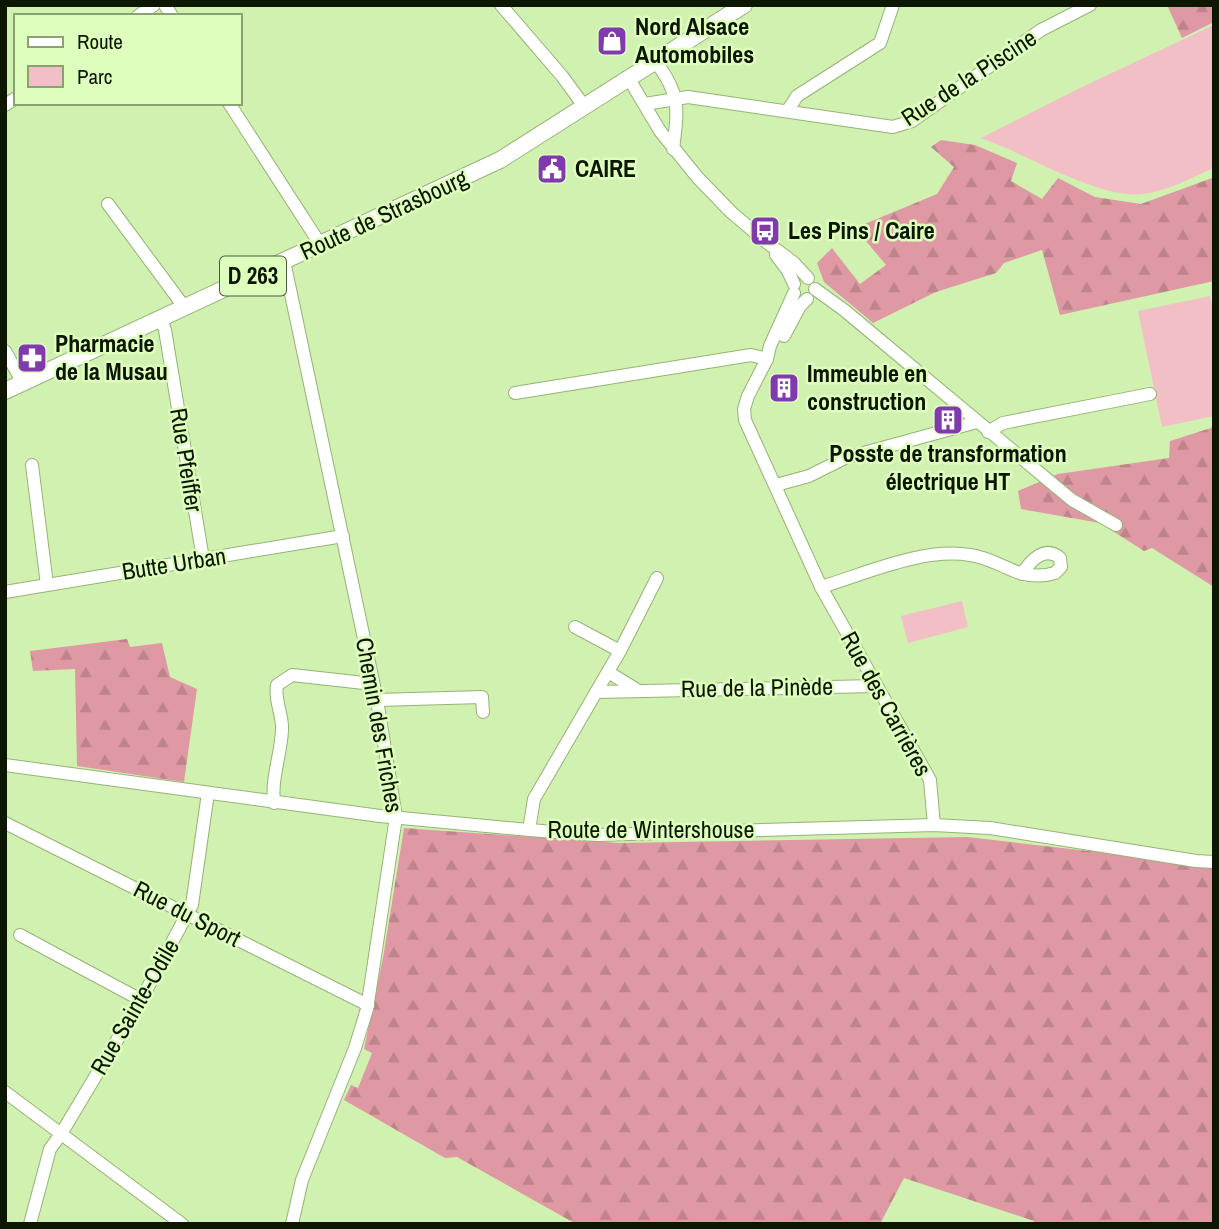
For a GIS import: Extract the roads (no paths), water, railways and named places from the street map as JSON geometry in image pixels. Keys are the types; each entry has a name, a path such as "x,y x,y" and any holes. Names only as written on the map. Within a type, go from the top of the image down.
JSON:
{"main road":[{"name":"Route de Strasbourg","path":"5,391 500,160 744,5"}],"street":[{"path":"501,5 584,106"},
{"path":"788,110 797,96 880,43 893,5"},
{"name":"Rue de la Piscine","path":"645,104 688,97 893,127 912,121 1041,30 1090,5"},
{"path":"655,61 666,75 677,99 673,149"},
{"path":"629,79 673,149 716,198 765,242 791,261 810,291"},
{"path":"230,105 320,244"},
{"path":"108,204 185,308"},
{"path":"765,242 787,270 798,298 810,291"},
{"name":"Chemin des Friches","path":"284,261 377,700 396,817 368,1004 355,1048 302,1180 292,1224"},
{"path":"794,288 798,279 810,291 843,309 1072,500 1116,524"},
{"name":"Rue des Carrières","path":"794,288 765,363 746,402 745,420 821,587 930,780 933,825"},
{"name":"Rue des Carrières","path":"765,363 776,350 810,291"},
{"name":"Rue Pfeiffer","path":"160,319 165,330 203,559"},
{"path":"5,351 23,383"},
{"path":"515,393 724,359 765,363"},
{"path":"988,432 1003,423 1150,394"},
{"path":"776,485 809,476 845,458 977,422"},
{"path":"32,465 47,585"},
{"name":"Butte Urban","path":"5,592 343,536"},
{"path":"821,587 904,562 956,554 978,556 1022,573"},
{"path":"529,830 534,799 620,652 657,578"},
{"path":"575,627 620,652"},
{"path":"608,671 639,691"},
{"path":"274,803 272,789 282,728 275,695 277,685 292,675 373,684"},
{"name":"Rue de la Pinède","path":"596,692 876,685"},
{"path":"377,700 482,697 483,712"},
{"name":"Route de Wintershouse","path":"5,765 274,803 529,830 597,835 933,825 990,828 1214,862"},
{"name":"Rue Sainte-Odile","path":"30,1224 50,1149 141,1000 188,914 208,793"},
{"name":"Rue du Sport","path":"5,823 368,1004"},
{"path":"20,935 141,1000"},
{"path":"5,1092 182,1224"}],"place":[{"name":"Nord Alsace Automobiles","path":"612,41"},
{"name":"CAIRE","path":"552,169"},
{"name":"Les Pins / Caire","path":"765,231"},
{"name":"Pharmacie de la Musau","path":"32,358"},
{"name":"Immeuble en construction","path":"784,388"},
{"name":"Posste de transformation électrique HT","path":"948,420"}]}
